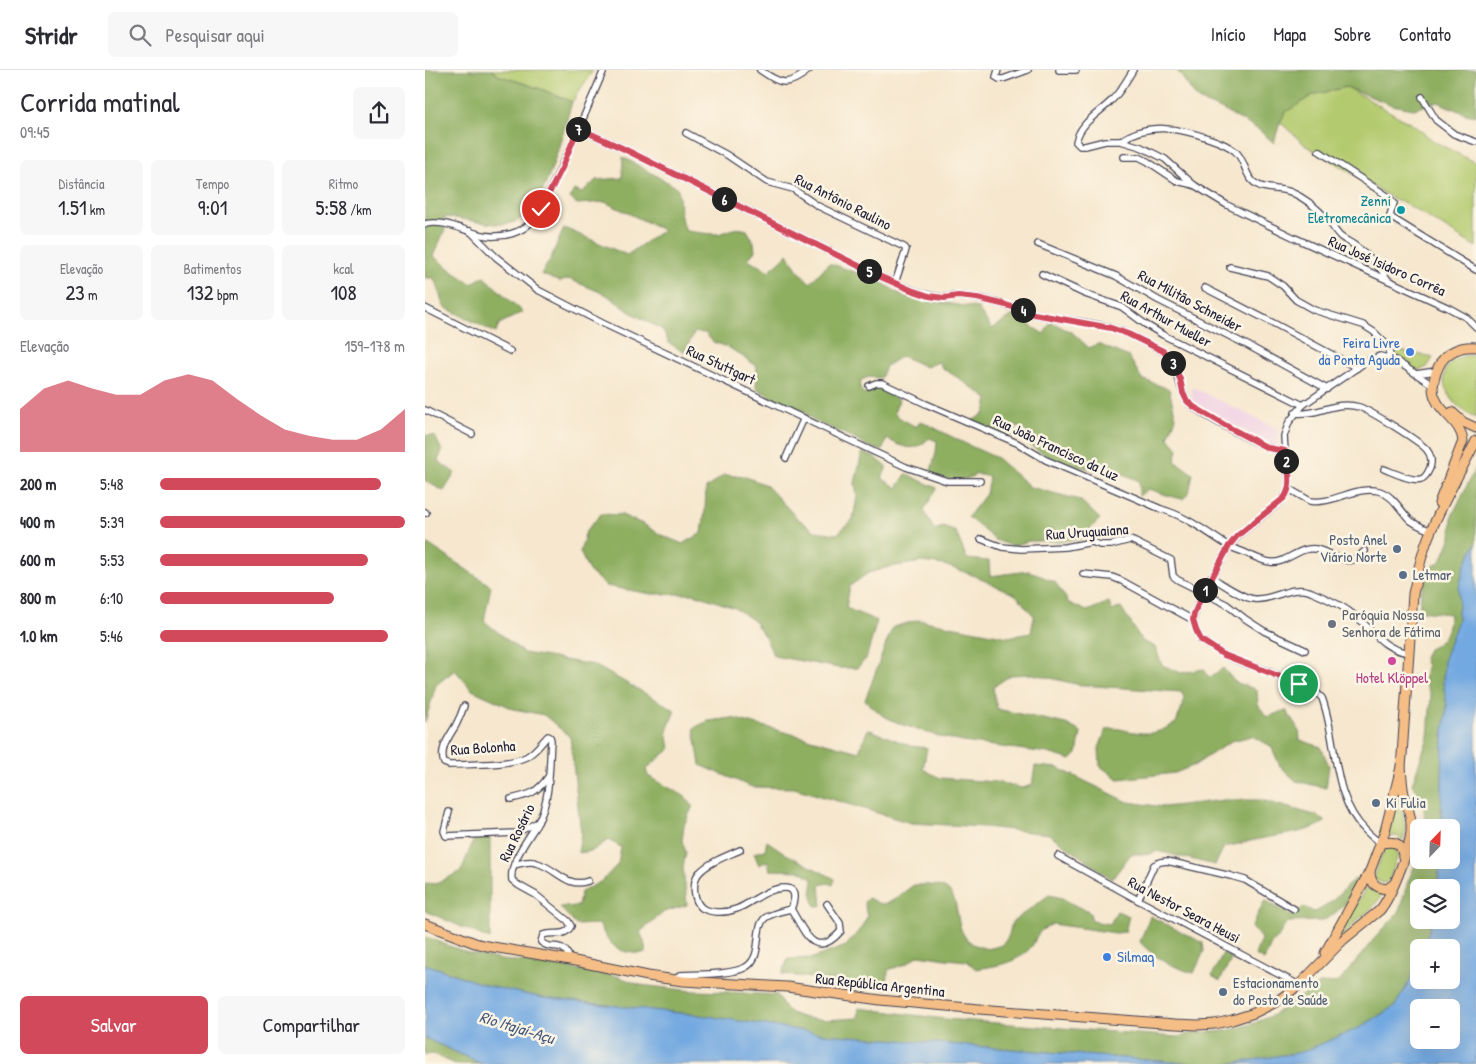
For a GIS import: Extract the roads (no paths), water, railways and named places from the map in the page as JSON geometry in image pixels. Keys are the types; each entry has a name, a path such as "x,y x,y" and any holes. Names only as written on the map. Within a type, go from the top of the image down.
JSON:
{"main road":[{"path":"1436,519 1440,499 1463,441 1461,431 1447,416 1434,396 1434,378 1441,362 1450,353 1461,348 1476,347"},
{"path":"1434,386 1444,403 1456,417 1474,428"},
{"name":"Rua República Argentina","path":"425,924 487,946 675,980 787,988 880,1000 979,1009 1175,1024 1215,1024 1254,1013 1276,1002 1299,985 1320,962 1379,910 1387,900 1403,861 1411,833 1410,816 1403,787 1401,767 1413,594 1418,570 1431,531 1476,441"},
{"name":"Rua República Argentina","path":"1320,962 1370,871 1381,843 1401,767"},
{"path":"1381,843 1392,842 1401,846 1403,861"},
{"path":"1370,871 1372,881 1378,887 1387,889 1394,884"}],"street":[{"path":"425,224 452,224 495,237 513,234 528,225 541,209 562,168 604,70"},
{"path":"760,70 775,80 786,82 797,80 809,70"},
{"path":"998,70 996,77 999,79 1028,70"},
{"path":"1059,70 1076,70"},
{"name":"Rua José Isidoro Corrêa","path":"1133,70 1112,100 1085,124 1078,134 1077,142 1080,146 1105,140 1121,141 1141,147 1165,159 1194,185 1227,205 1449,308 1467,318 1476,327"},
{"path":"1422,97 1436,120 1455,134 1476,142"},
{"path":"578,128 911,290 929,296 944,298 958,296 977,298 1034,314 1111,328 1128,334 1163,351 1172,361 1187,401 1194,407 1268,448 1285,451"},
{"path":"1121,141 1128,136 1145,130 1169,128 1189,132 1222,143 1239,155 1251,180 1261,187 1290,192 1308,202 1328,220 1340,236 1353,244 1383,270 1388,280"},
{"name":"Rua Antônio Raulino","path":"686,133 727,155 767,182 793,189 818,206 904,247 906,249 905,253 895,283"},
{"path":"1319,151 1389,197 1394,203 1389,215 1392,218 1476,270"},
{"path":"1124,156 1139,157 1177,181 1194,185"},
{"name":"Rua Stuttgart","path":"470,231 496,257 538,290 602,323 906,467 947,482 980,481"},
{"name":"Rua Militão Schneider","path":"1038,244 1116,276 1327,389"},
{"path":"1230,267 1268,276 1283,286 1296,300 1314,310 1363,325 1389,346 1388,357"},
{"name":"Rua Arthur Mueller","path":"1041,274 1085,294 1122,307 1163,335 1303,405"},
{"path":"1205,288 1357,368"},
{"path":"425,308 510,351"},
{"path":"1381,843 1376,841 1365,830 1351,812 1343,790 1322,698 1319,694 1307,687 1224,655 1201,640 1193,620 1211,577 1229,546 1237,536 1286,496 1289,489 1285,432 1295,413 1303,405 1357,368 1380,356 1395,360 1434,386"},
{"path":"1416,374 1437,371"},
{"name":"Rua João Francisco da Luz","path":"869,386 882,383 1017,443 1046,460 1161,509 1175,513 1200,526 1229,546 1271,563 1309,549 1324,551 1347,560 1353,560 1365,551"},
{"path":"1295,413 1302,414 1337,405 1349,404 1362,408 1422,445 1431,456 1431,464 1427,474 1420,480 1414,480 1384,468"},
{"path":"425,410 472,434"},
{"path":"786,458 804,418"},
{"path":"1289,489 1313,502 1334,499 1366,490 1378,491 1391,498 1411,521 1431,531"},
{"name":"Rua Uruguaiana","path":"981,539 1002,547 1021,549 1066,547 1092,542 1101,545 1111,545 1130,540 1171,560 1173,576 1204,592"},
{"path":"1083,574 1112,577 1122,581 1193,620"},
{"path":"1211,577 1245,596 1256,599 1271,597 1302,588 1350,611 1382,642 1401,652 1409,653"},
{"path":"1204,592 1226,604 1264,631 1305,650"},
{"name":"Rua Bolonha","path":"465,706 457,724 445,741 442,757 444,764 507,762 532,753 548,736"},
{"name":"Rua Rosário","path":"548,736 551,740 549,776 544,806 539,821 514,864 511,880 535,895 568,921 571,926 570,930 565,934 547,933 543,935 541,942 545,945 563,948 570,960"},
{"path":"511,799 531,794 541,787 549,776"},
{"path":"449,812 444,831 446,836 516,832 539,821"},
{"path":"675,980 680,975 727,972 747,966 754,958 762,922 767,916 791,909 795,900 794,894 785,888 766,892 731,912 715,912 702,908 696,900 695,887 698,874 707,866 740,850"},
{"name":"Rua Nestor Seara Heusi","path":"1058,856 1299,985"},
{"path":"514,864 535,862 573,883 581,884 588,881"},
{"path":"1138,900 1155,866 1160,862 1167,862 1245,880 1294,909"},
{"path":"791,909 810,940 818,944 835,938 841,931 841,923 827,904"}],"water":[{"path":"1476,543 1476,1064 1229,1064 1302,1052 1359,1028 1395,1006 1410,981 1410,989 1460,989 1460,939 1426,939 1429,929 1460,929 1460,879 1438,879 1440,869 1460,869 1460,819 1441,819 1443,738 1447,705 1443,682 1444,659 1458,620 1459,588 1464,567"},
{"name":"Rio Itajaí-Açu","path":"425,964 488,986 543,998 707,1016 824,1034 1197,1064 482,1064 425,1038"}],"place":[{"name":"Zenni Eletromecânica","path":"1401,210"},
{"name":"Feira Livre da Ponta Aguda","path":"1410,352"},
{"name":"Posto Anel Viário Norte","path":"1397,549"},
{"name":"Letmar","path":"1403,575"},
{"name":"Paróquia Nossa Senhora de Fátima","path":"1332,624"},
{"name":"Hotel Klöppel","path":"1392,661"},
{"name":"Ki Fulia","path":"1376,803"},
{"name":"Silmaq","path":"1107,957"},
{"name":"Estacionamento do Posto de Saúde","path":"1223,992"}]}
